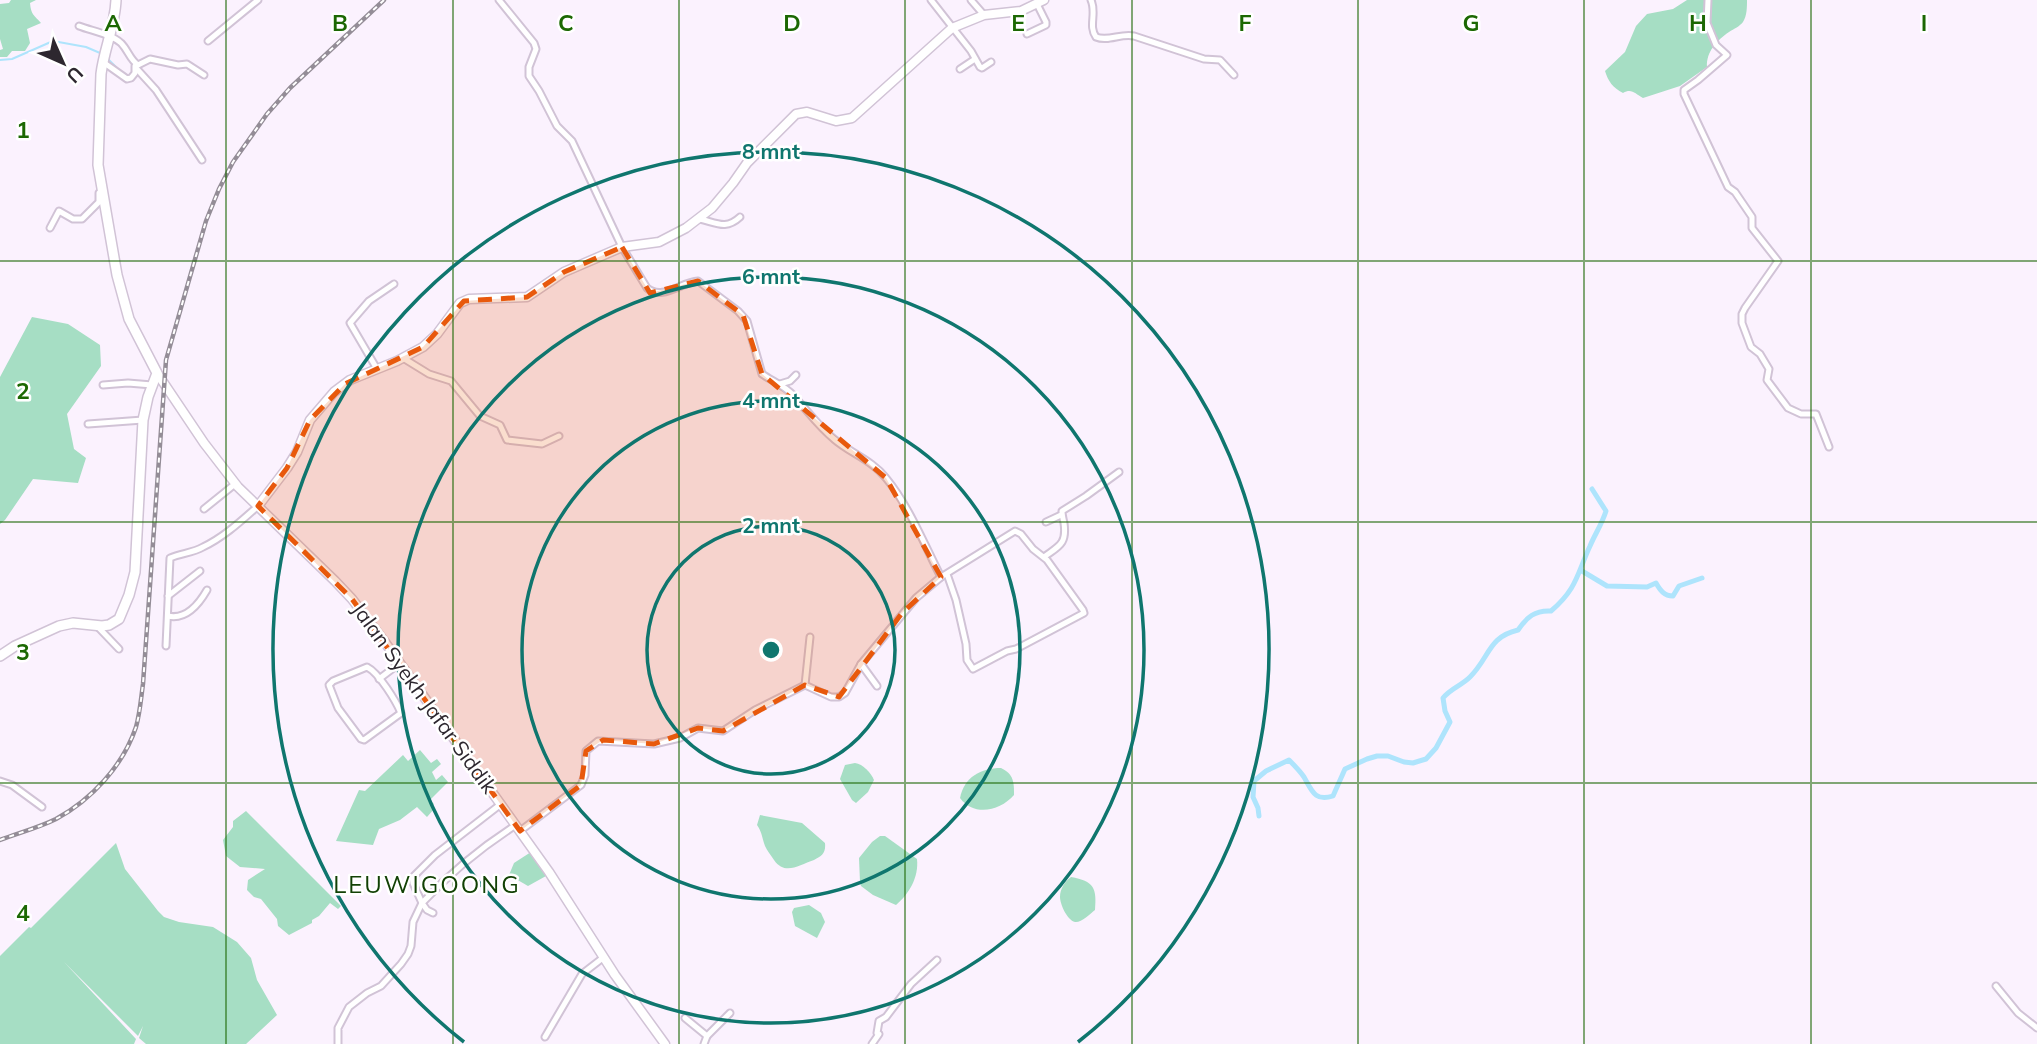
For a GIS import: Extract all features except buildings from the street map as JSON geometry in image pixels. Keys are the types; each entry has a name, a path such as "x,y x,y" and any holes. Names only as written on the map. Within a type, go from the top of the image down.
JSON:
{"main road":[{"path":"0,656 15,646 59,626 81,623 98,627 109,625 119,619 132,585 138,531 143,420 157,373 126,311 98,165 104,58 115,39 116,0"}],"street":[{"path":"208,41 258,0"},
{"path":"499,0 534,43 536,49 529,67 529,76 540,91 557,126 572,141 622,247 649,291 660,293 698,281 738,311 750,327 762,374 794,395 817,425 843,447 873,465 886,478 903,503 944,576 956,600 970,666 975,668 1016,649 1083,613 1083,610 1044,557 1015,531 944,576 909,606 861,664 847,690 839,697 824,695 805,685"},
{"path":"931,0 982,68 991,62"},
{"path":"971,0 984,15"},
{"path":"1091,0 1094,11 1091,29 1096,37 1103,39 1134,36 1204,59 1220,60 1234,75"},
{"path":"1708,0 1707,23 1716,45 1727,55 1685,89 1684,94 1728,187 1735,192 1752,217 1752,228 1778,261 1745,308 1742,323 1751,347 1760,354 1769,369 1769,383 1788,408 1801,414 1815,414 1829,446"},
{"path":"166,646 170,558 211,543 258,506 297,452 310,420 334,392 350,380 414,353 431,340 464,301 527,297 564,272 622,247 659,242 700,219 722,197 747,163 796,114 804,111 836,121 852,118 952,28 984,15 1021,11 1040,2 1046,24 1027,34"},
{"path":"79,26 115,39 156,90 202,160"},
{"path":"104,58 125,79 133,76 135,65"},
{"path":"135,65 150,59 178,65 187,64 204,75"},
{"path":"960,69 975,59"},
{"path":"50,228 59,211 77,220 82,219 99,202 98,165"},
{"path":"700,219 728,225 740,217"},
{"path":"377,369 350,323 369,301 394,284"},
{"path":"403,358 429,374 454,383 480,416 502,426 507,440 542,444 559,436"},
{"name":"Jalan Syekh Jafar Siddik","path":"157,373 235,484 352,599 518,828 628,994 665,1044"},
{"path":"780,384 790,381 796,375"},
{"path":"103,385 152,385"},
{"path":"88,424 143,420"},
{"path":"1045,522 1061,515 1065,509 1119,472"},
{"path":"204,509 235,484"},
{"path":"1044,557 1064,542 1061,515"},
{"path":"168,596 200,571"},
{"path":"168,616 175,618 184,614 197,604 207,590"},
{"path":"98,627 119,649"},
{"path":"805,685 810,637"},
{"path":"379,679 400,663"},
{"path":"861,664 877,686"},
{"path":"367,667 371,668 379,679 401,713 364,740 360,739 338,708 329,685 367,667"},
{"path":"338,1044 338,1028 349,1007 357,999 381,986 408,954 413,922 422,903 458,866 581,785 585,775 586,751 598,741 654,744 680,738 698,728 723,732 755,709 805,685"},
{"path":"0,781 12,785 42,807"},
{"path":"433,913 422,903 413,883 414,875 501,804"},
{"path":"545,1037 582,974 604,957"},
{"path":"872,1044 879,1034 879,1021 886,1017 911,984 937,960"},
{"path":"1996,986 2018,1013 2037,1028"},
{"path":"704,1044 707,1036 730,1013"},
{"path":"685,1018 707,1036"}],"highlighted area":[{"path":"622,247 650,293 698,281 743,315 762,374 886,478 941,577 902,613 839,697 805,685 723,731 698,728 654,744 603,740 586,751 581,785 520,831 352,599 258,506 287,468 310,420 345,384 423,347 464,301 527,297 564,272"}],"green space":[{"path":"11,0 36,0 30,3 30,7 41,23 27,29 30,43 25,51 12,51 7,57 0,57 0,50 3,49 0,39 0,4 9,3"},
{"path":"1687,0 1747,0 1745,17 1742,23 1713,47 1708,56 1707,67 1680,86 1643,98 1631,91 1623,93 1616,89 1605,71 1625,52 1636,26 1647,14 1673,9"},
{"path":"32,317 68,324 100,345 101,366 67,414 74,449 86,458 78,483 33,479 0,524 0,377"},
{"path":"420,750 431,763 437,759 441,764 432,772 436,780 442,775 448,782 430,800 434,809 427,817 417,807 400,820 379,829 373,845 336,841 359,790 365,791 403,755 408,761"},
{"path":"855,763 866,769 874,780 868,792 856,803 840,779 845,765"},
{"path":"1001,768 1009,773 1013,783 1014,795 1008,801 994,808 980,810 972,808 960,798 965,784 974,775"},
{"path":"246,811 341,906 338,909 330,903 312,923 289,935 278,926 277,919 261,899 254,897 247,890 248,880 265,869 240,867 226,856 223,840 233,827 233,821"},
{"path":"760,815 802,823 825,843 823,854 792,868 778,865 766,848 757,825"},
{"path":"880,836 885,836 917,859 912,885 896,905 873,895 861,886 860,882 859,858"},
{"path":"116,843 125,869 164,917 213,927 237,942 251,958 257,980 277,1015 246,1044 146,1044 139,1038 143,1026 138,1036 64,962 136,1039 134,1044 0,1044 0,956"},
{"path":"531,852 546,876 528,886 509,875 514,863"},
{"path":"1071,877 1089,883 1095,896 1095,910 1077,922 1067,915 1060,900 1062,888"},
{"path":"809,905 821,913 825,922 817,938 795,926 792,912 794,908"}],"waterway":[{"path":"0,60 12,59 53,41 86,47 100,53"},
{"path":"108,59 119,70"},
{"path":"1259,816 1253,797 1254,781 1266,771 1289,760 1312,791 1322,798 1333,796 1345,769 1367,759 1388,756 1413,763 1426,759 1436,748 1450,722 1443,698 1477,670 1501,637 1518,630 1532,615 1551,611 1571,588 1606,511 1592,489"},
{"path":"1582,571 1607,586 1647,587 1656,583 1670,596 1673,596 1679,586 1702,578"}],"railway":[{"path":"0,840 56,819 81,802 114,768 130,741 137,722 143,684 166,360 206,221 233,162 267,114 290,88 384,0"}],"district":[{"name":"LEUWIGOONG","path":"427,885"}]}
